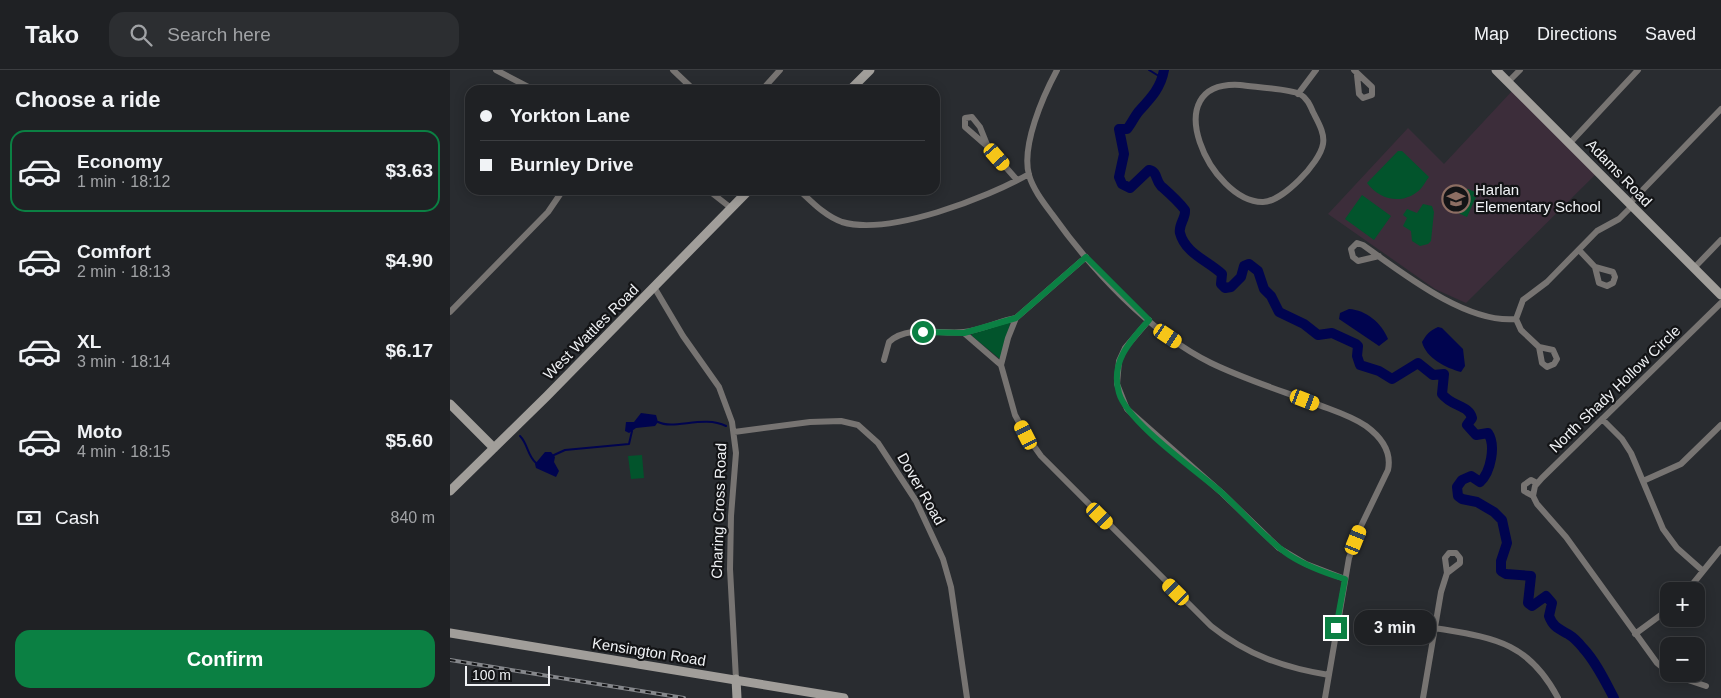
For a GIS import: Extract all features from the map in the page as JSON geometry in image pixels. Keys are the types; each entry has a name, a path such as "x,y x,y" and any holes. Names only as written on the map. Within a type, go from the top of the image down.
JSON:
{"street":[{"path":"496,70 524,85"},
{"path":"673,70 689,85"},
{"path":"766,85 780,70"},
{"path":"855,85 870,70"},
{"path":"1056,70 1042,102 1029,145 1027,164 1029,174 1042,200 1086,257 1149,320 1168,336 1211,362 1345,415 1363,424 1381,440 1389,455 1388,470 1361,526 1345,579 1325,698"},
{"path":"1298,94 1316,70"},
{"name":"Adams Road","path":"1496,70 1721,296"},
{"path":"1508,82 1520,70"},
{"path":"1570,143 1638,70"},
{"path":"1227,85 1298,94 1309,104 1321,128 1324,144 1319,156 1298,180 1277,199 1263,202 1245,198 1216,171 1203,152 1196,131 1199,105 1210,90 1227,85"},
{"path":"1538,347 1521,330 1516,319 1523,300 1547,282 1598,231 1619,218 1721,109"},
{"path":"988,147 977,122 972,117 965,118 964,127 988,147 1017,180"},
{"path":"805,195 835,219 850,223 872,224 918,217 948,208 1029,174"},
{"path":"450,312 548,212 560,195"},
{"path":"714,195 731,208"},
{"name":"West Wattles Road","path":"450,491 745,195"},
{"path":"1694,268 1721,240"},
{"path":"1579,250 1595,267"},
{"path":"1379,256 1443,298 1495,318 1516,319"},
{"path":"884,360 889,342 899,335 936,331 964,333 1016,318 1086,257"},
{"name":"Charing Cross Road","path":"654,287 683,336 719,387 727,405 734,432 736,453 730,524 730,569 737,698"},
{"name":"North Shady Hollow Circle","path":"1533,496 1537,483 1721,303"},
{"path":"1016,318 1008,338 1001,365 1012,407 1032,445 1062,478 1211,626 1241,648 1263,658 1291,668 1329,675"},
{"path":"1149,320 1125,348 1119,361 1117,384 1127,409 1222,493 1279,548 1301,562 1345,579"},
{"path":"964,333 1001,365"},
{"path":"450,404 494,448"},
{"path":"1602,419 1627,447 1663,529 1682,552 1703,571"},
{"name":"Dover Road","path":"734,432 841,420 858,425 878,443 910,491 941,553 951,587 967,698"},
{"path":"1643,481 1681,464 1721,425"},
{"path":"1537,483 1531,480 1524,484 1524,491 1533,496 1537,504 1566,536 1660,666"},
{"path":"1694,582 1721,549"},
{"path":"1423,698 1443,584 1447,573"},
{"path":"1635,634 1660,616"},
{"path":"1435,628 1493,638 1517,649 1540,670 1557,698"},
{"name":"Kensington Road","path":"450,633 844,698"},
{"path":"1695,682 1706,686"}],"shaded area":[{"name":"Harlan Elementary School","path":"1512,91 1596,174 1466,303 1435,289 1328,214 1408,128 1444,164"},
{"path":"1349,309 1373,318 1382,328 1388,339 1379,346 1339,319 1340,313"},
{"path":"1438,327 1442,328 1463,349 1465,366 1461,372 1437,362 1424,348 1422,342 1424,339 1430,331"},
{"path":"641,413 656,415 658,422 655,426 636,428 629,433 625,431 626,422 634,422"},
{"path":"545,452 551,452 555,457 554,462 559,471 556,477 536,468 535,464"}],"green space":[{"path":"1398,151 1402,151 1429,177 1417,192 1397,199 1377,193 1367,183"},
{"path":"1468,189 1475,192 1473,196 1476,197 1467,217 1456,212 1454,208 1462,191"},
{"path":"1362,195 1391,216 1374,240 1345,219"},
{"path":"1423,204 1432,206 1434,212 1431,241 1420,246 1412,241 1411,231 1403,226 1407,218 1403,215 1407,209 1417,213"},
{"path":"1009,322 1000,359 972,336 972,334"},
{"path":"642,455 644,478 631,479 628,456"}],"waterway":[{"path":"1149,70 1162,78"},
{"path":"1164,70 1161,82 1155,92 1138,112 1129,127 1127,129 1119,129 1124,154 1119,177 1122,184 1130,188 1149,170 1154,172 1159,184 1185,210 1180,230 1183,240 1192,251 1222,274 1221,284 1225,288 1231,287 1241,277 1244,266 1249,264 1258,271 1264,289 1271,296 1279,312 1304,324 1318,335 1332,333 1356,344 1358,346 1357,356 1360,365 1379,371 1392,379 1418,363 1433,375 1444,374 1442,394 1450,401 1464,408 1472,418 1467,425 1476,435 1488,433 1492,444 1491,458 1484,478 1480,482 1471,476 1462,480 1457,487 1458,496 1462,499 1477,502 1494,512 1502,520 1507,543 1501,561 1501,571 1506,574 1531,576 1528,603 1532,606 1546,596 1552,603 1549,616 1552,623 1574,638 1588,653 1614,698"},
{"path":"658,422 665,424 708,422 726,426"},
{"path":"554,455 565,450 629,444 632,431"},
{"path":"520,436 536,463"}],"railway":[{"path":"450,660 684,698"}],"place":[{"name":"Harlan Elementary School","path":"1456,199"}],"route":[{"path":"923,332 953,331 964,333 1016,318 1086,257 1149,320 1125,348 1119,361 1116,375 1122,402 1142,424 1222,493 1279,548 1306,564 1345,579 1336,628"}]}
